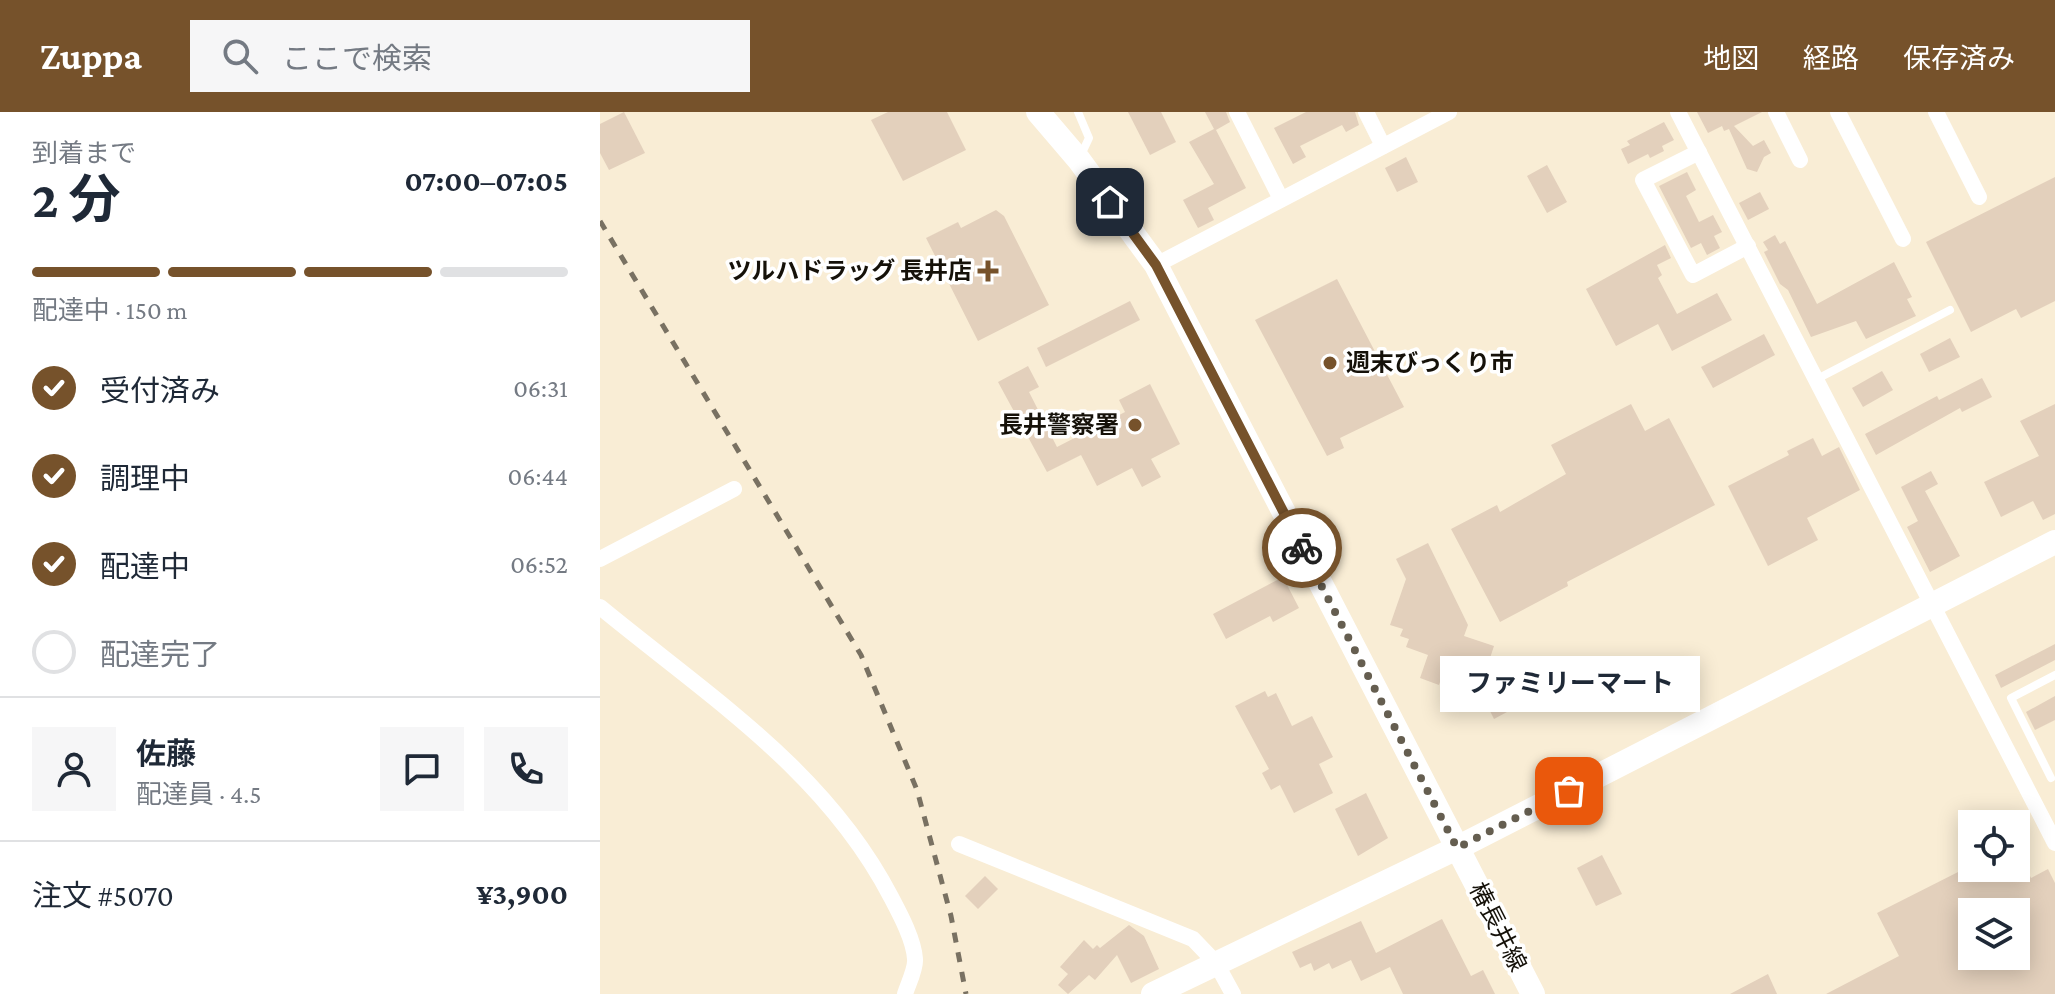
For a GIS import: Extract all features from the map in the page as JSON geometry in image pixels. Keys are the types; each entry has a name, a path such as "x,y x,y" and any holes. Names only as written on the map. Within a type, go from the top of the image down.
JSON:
{"main road":[{"name":"椿長井線","path":"1038,112 1079,160 1156,265 1533,994"},
{"path":"1153,994 1457,848 2055,542"}],"street":[{"path":"1237,112 1281,199"},
{"path":"1366,112 1383,146"},
{"path":"1156,265 1449,112"},
{"path":"1678,112 2055,843"},
{"path":"1776,112 1800,160"},
{"path":"1838,112 1903,239"},
{"path":"1936,112 1979,197"},
{"path":"1699,152 1643,180 1693,275 1748,246"},
{"path":"600,559 734,489"},
{"path":"600,607 789,759 834,809 867,851 900,915 916,960 905,994"},
{"path":"959,844 1193,939 1216,963 1233,994"}],"lane":[{"path":"1078,112 1089,138 1079,160"},
{"path":"1817,379 1950,310"},
{"path":"2054,780 2011,698 2055,675"}],"building":[{"path":"624,112 645,153 609,170 600,153 600,124"},
{"path":"888,112 947,112 966,150 903,181 871,120"},
{"path":"1128,112 1161,112 1176,142 1150,155"},
{"path":"1205,112 1226,112 1230,122 1216,130 1246,188 1208,208 1214,220 1198,228 1183,200 1214,184 1189,142 1214,129"},
{"path":"1306,112 1355,112 1359,125 1346,132 1342,125 1300,146 1306,157 1293,164 1274,128"},
{"path":"1697,112 1762,112 1734,126 1753,146 1764,140 1771,153 1764,157 1757,172 1747,169 1729,129 1724,131 1722,126 1708,133"},
{"path":"1664,122 1674,140 1662,146 1664,151 1650,158 1648,154 1628,164 1621,149 1630,145 1627,141"},
{"path":"1406,157 1418,182 1397,192 1385,168"},
{"path":"1547,165 1567,202 1547,213 1527,176"},
{"path":"1687,172 1696,190 1686,196 1699,222 1713,215 1722,232 1714,236 1720,248 1707,255 1701,243 1691,248 1659,186"},
{"path":"2055,177 2055,301 2021,318 2016,309 1971,332 1926,242"},
{"path":"1760,192 1769,209 1748,220 1739,203"},
{"name":"ツルハドラッグ 長井店","path":"996,210 1004,216 1049,305 978,341 926,238 958,222 961,228"},
{"path":"1775,235 1780,244 1785,241 1817,304 1894,262 1912,297 1907,299 1916,316 1866,339 1856,321 1811,337 1788,290 1780,284 1764,252 1768,250 1763,242"},
{"path":"1665,245 1671,258 1657,265 1662,275 1658,278 1677,314 1717,293 1732,320 1672,351 1658,324 1616,346 1586,289"},
{"name":"週末びっくり市","path":"1337,279 1404,407 1340,438 1344,448 1327,456 1255,320"},
{"path":"1130,301 1140,320 1046,367 1037,348"},
{"path":"1764,334 1775,355 1713,388 1701,367"},
{"path":"1950,338 1960,357 1929,372 1920,354"},
{"name":"長井警察署","path":"1028,366 1039,387 1029,392 1057,447 1125,412 1119,400 1150,384 1180,444 1151,459 1161,477 1142,487 1132,468 1097,486 1081,455 1047,472 998,382"},
{"path":"1882,371 1893,390 1863,407 1852,388"},
{"path":"1982,378 1992,397 1962,412 1960,408 1876,455 1865,434 1937,396 1939,400"},
{"path":"1631,404 1645,431 1669,418 1715,505 1567,582 1568,586 1500,622 1451,529 1497,505 1500,512 1566,474 1551,445"},
{"path":"2055,404 2055,514 2043,520 2033,501 2001,517 1984,482 2039,456 2020,421"},
{"path":"1813,438 1822,456 1839,447 1860,490 1807,518 1818,540 1768,566 1728,486 1789,455 1787,451"},
{"path":"1931,471 1938,484 1925,491 1960,556 1930,572 1907,527 1918,521 1901,487"},
{"path":"1428,543 1468,625 1464,636 1494,646 1483,679 1445,667 1439,685 1420,678 1428,655 1406,647 1409,639 1400,636 1403,629 1390,625 1406,579 1396,559"},
{"path":"1283,577 1299,608 1273,622 1270,616 1226,639 1213,614"},
{"path":"2055,644 2055,660 2001,688 1995,675"},
{"path":"1265,691 1268,697 1276,693 1292,726 1312,716 1333,757 1319,764 1333,793 1294,813 1280,785 1271,790 1262,773 1269,769 1235,706"},
{"path":"1499,695 1507,712 1494,719 1485,701"},
{"path":"2055,696 2055,720 2035,730 2026,712"},
{"path":"1366,793 1388,838 1358,856 1335,809"},
{"path":"1602,855 1622,894 1596,906 1577,868"},
{"path":"2048,869 2055,883 2055,994 1826,994 1899,956 1877,913 1958,872 1958,882 2030,882 2030,876"},
{"path":"985,876 998,889 978,909 965,896"},
{"path":"1442,919 1471,976 1483,970 1495,994 1403,994 1390,967 1361,981 1351,960 1332,969 1329,963 1314,971 1311,963 1300,968 1292,952 1361,921 1376,953"},
{"path":"1129,925 1144,936 1159,969 1131,983 1117,955 1095,980 1089,975 1068,994 1058,985 1068,974 1060,967 1084,940 1093,949 1097,945 1100,948"},
{"path":"1768,974 1777,994 1730,994"}],"railway":[{"path":"600,221 861,655 917,790 951,916 966,994"}],"way so far":[{"path":"1302,548 1457,848 1569,791"}],"place":[{"name":"ツルハドラッグ 長井店","path":"988,271"},
{"name":"週末びっくり市","path":"1330,363"},
{"name":"長井警察署","path":"1135,425"},
{"name":"ファミリーマート","path":"1569,791"}],"route":[{"path":"1110,202 1156,265 1302,548"}]}
